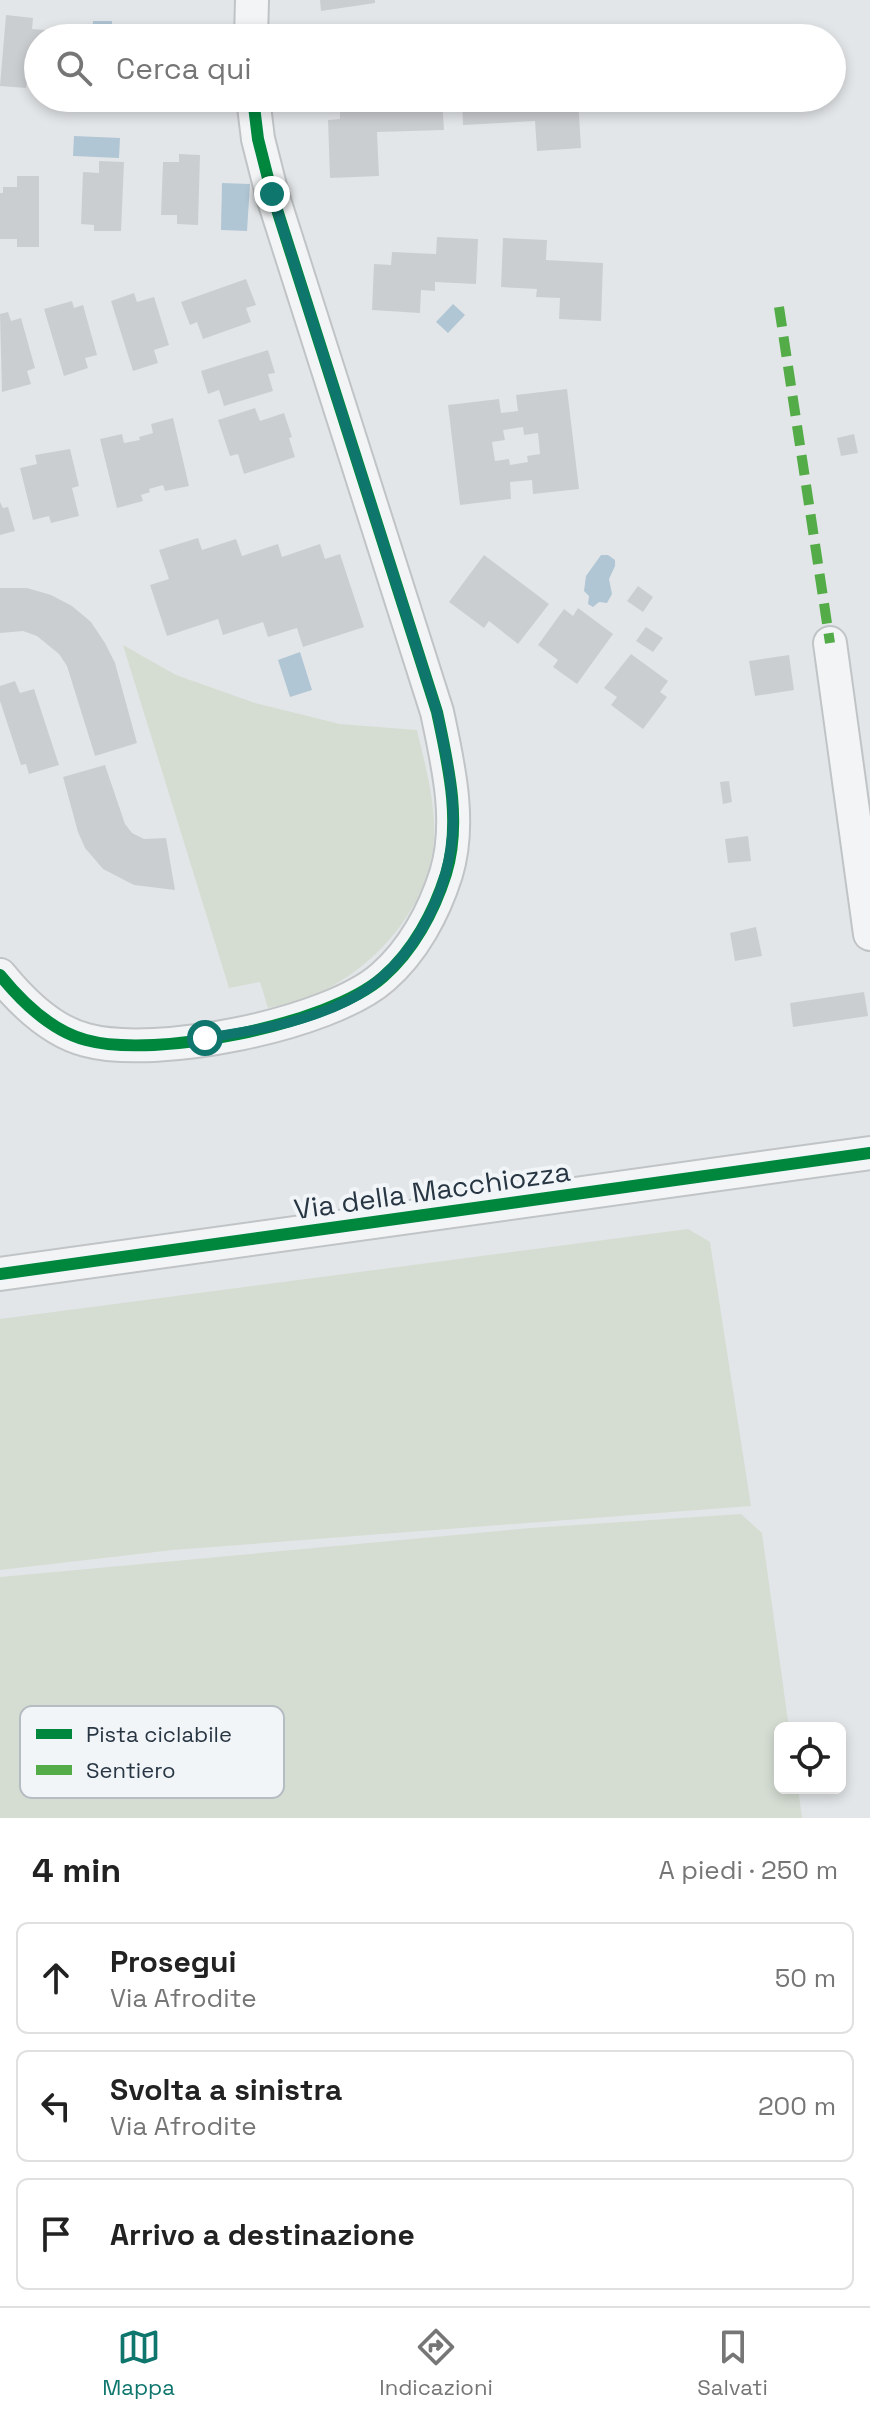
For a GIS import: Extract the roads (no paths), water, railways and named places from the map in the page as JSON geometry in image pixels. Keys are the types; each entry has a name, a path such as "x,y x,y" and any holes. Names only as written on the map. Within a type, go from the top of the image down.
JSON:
{"street":[{"path":"251,24 252,0"},
{"path":"0,975 31,1009 52,1024 69,1035 98,1043 125,1046 170,1042 304,1019 344,1003 383,977 416,938 447,872 453,813 437,712 272,194 255,112"},
{"path":"830,643 870,934"},
{"name":"Via della Macchiozza","path":"0,1274 870,1153"}],"water":[{"path":"93,21 112,21 112,24 93,24"},
{"path":"74,136 120,138 119,158 73,156"},
{"path":"222,183 250,184 247,231 221,230"},
{"path":"453,304 465,315 448,333 436,322"},
{"path":"601,555 615,560 609,579 612,594 607,603 599,602 593,607 588,604 589,596 584,591 586,576"},
{"path":"300,652 312,690 290,697 278,660"}]}
